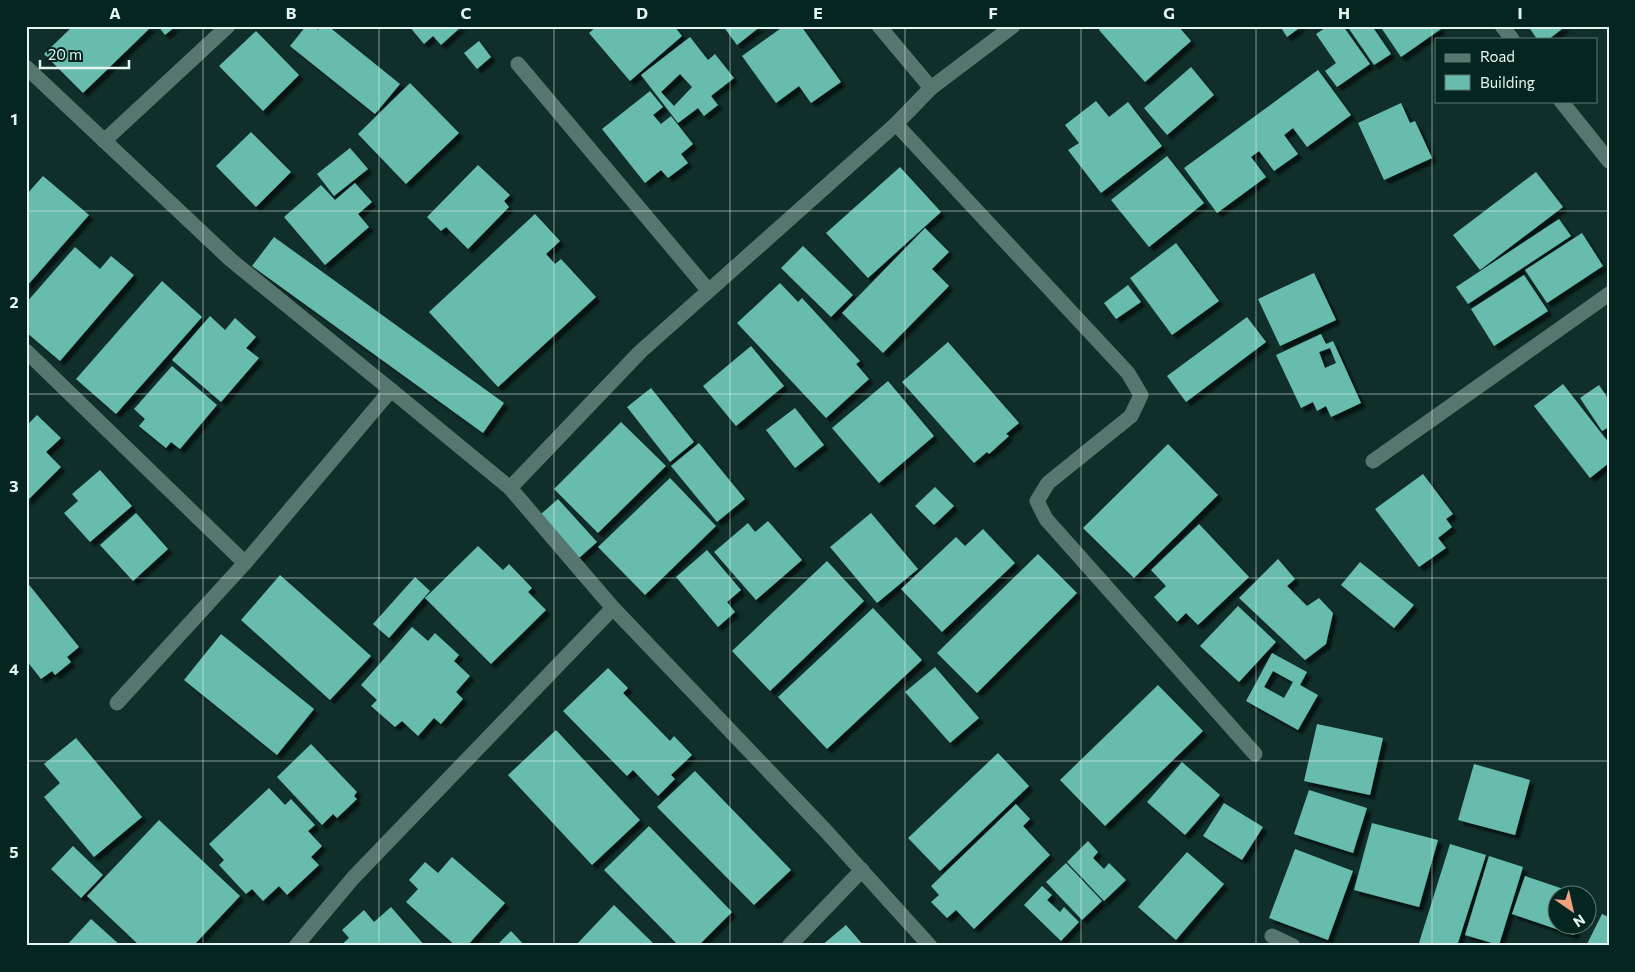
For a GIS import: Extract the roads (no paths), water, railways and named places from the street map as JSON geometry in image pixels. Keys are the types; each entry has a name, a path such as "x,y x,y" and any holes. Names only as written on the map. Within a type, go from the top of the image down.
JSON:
{"street":[{"path":"104,141 228,26"},
{"path":"879,26 930,88"},
{"path":"510,488 640,352 896,124 930,88 1013,26"},
{"path":"1502,26 1511,38"},
{"path":"518,64 708,290"},
{"path":"26,67 231,260 510,488 613,608 862,870 930,946"},
{"path":"1562,102 1609,161"},
{"path":"896,124 1128,372 1141,395 1131,416 1048,483 1037,501 1046,519 1255,754"},
{"path":"1373,461 1609,294"},
{"path":"26,351 245,563"},
{"path":"117,703 245,563 392,390"},
{"path":"296,946 353,878 613,608"},
{"path":"789,946 862,870"},
{"path":"1272,936 1293,946"}]}
